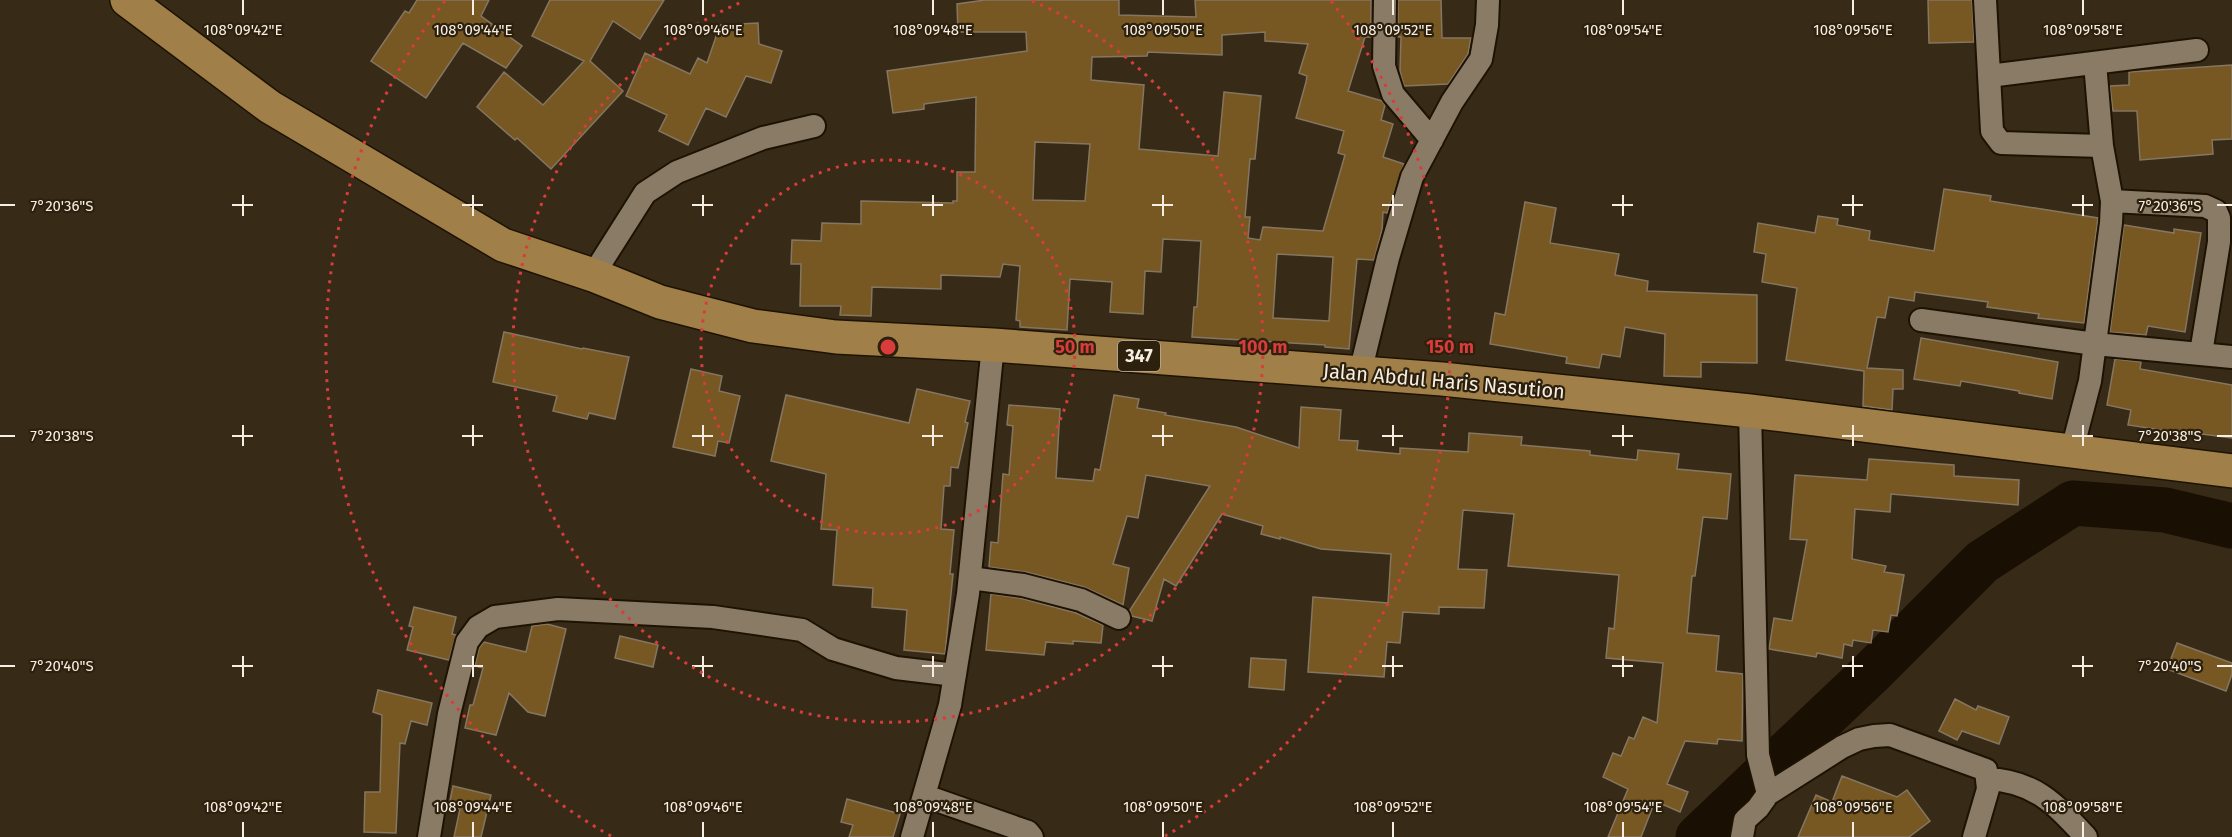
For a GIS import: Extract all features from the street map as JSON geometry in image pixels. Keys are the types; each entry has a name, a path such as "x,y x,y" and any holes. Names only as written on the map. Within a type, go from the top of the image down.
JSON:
{"main road":[{"name":"Jalan Abdul Haris Nasution","path":"127,0 270,107 503,245 593,275 660,302 753,326 836,337 993,345 1442,379 1750,411 2232,471"}],"street":[{"path":"1385,0 1384,66 1393,94 1432,140"},
{"path":"1360,373 1388,258 1412,177 1452,102 1481,59 1487,25 1488,0"},
{"path":"1985,0 1992,131 2001,143 2102,146"},
{"path":"1989,76 2197,50"},
{"path":"2072,450 2090,381 2112,201 2102,146 2095,63"},
{"path":"593,275 645,193 677,172 763,138 814,126"},
{"path":"2112,201 2205,206 2216,212 2219,218 2219,242 2201,353"},
{"path":"1921,320 2095,344 2232,357"},
{"path":"912,837 950,705 955,675 970,578 993,345"},
{"path":"1750,411 1758,755 1767,788"},
{"path":"970,578 1023,585 1081,600 1119,618"},
{"path":"429,837 449,714 467,642 478,627 495,617 558,609 713,617 802,630 833,649 896,668 955,675"},
{"path":"1726,837 1743,829 1758,808 1767,788 1859,739 1890,735 1986,770 1988,789 1986,803 1974,837"},
{"path":"1987,779 2009,780 2032,789 2062,812 2086,837"},
{"path":"925,796 1028,832 1032,837"}],"building":[{"path":"417,0 489,0 481,16 522,46 506,68 463,43 426,98 371,61 405,11 409,13"},
{"path":"550,0 664,0 640,39 613,21 590,61 623,91 551,169 517,138 515,140 477,107 504,72 543,105 584,61 532,36"},
{"path":"985,0 1119,0 1119,15 1196,17 1195,0 1371,0 1371,37 1365,37 1348,91 1382,101 1385,105 1381,120 1393,124 1383,157 1404,164 1387,213 1383,212 1382,230 1374,260 1357,259 1349,349 1325,347 1325,345 1192,337 1194,307 1197,307 1201,241 1163,239 1161,272 1145,271 1143,314 1110,312 1112,282 1070,279 1067,330 1020,327 1020,321 1016,320 1020,266 1003,264 1000,277 941,275 941,289 872,287 871,316 840,315 841,306 800,306 801,264 791,264 792,240 821,241 822,223 861,224 861,201 953,203 957,201 957,172 975,172 976,97 924,104 924,109 893,113 887,71 1027,51 1026,32 958,32 957,4","holes":["1265,32 1265,41 1308,44 1299,73 1307,76 1296,118 1344,131 1338,153 1345,155 1323,231 1263,227 1260,240 1248,238 1250,217 1245,217 1250,159 1255,159 1261,96 1224,92 1218,156 1139,149 1144,85 1091,80 1092,57 1147,56 1148,52 1222,55 1222,35","1035,142 1090,144 1085,201 1033,200","1277,254 1333,257 1329,321 1273,318"]},
{"path":"1398,0 1441,0 1442,38 1471,38 1468,54 1448,84 1404,86 1400,71 1401,37 1398,37"},
{"path":"1928,0 1972,0 1974,42 1929,43"},
{"path":"758,23 759,44 782,51 771,83 746,76 726,117 706,108 688,145 659,131 667,115 626,96 645,53 690,74 698,58 707,63 720,25"},
{"path":"2232,65 2232,139 2212,140 2213,154 2140,160 2137,111 2113,111 2110,86 2129,85 2129,72"},
{"path":"1944,189 1991,196 1990,201 2098,218 2084,323 2038,318 2039,314 1987,307 1988,302 1915,292 1914,301 1889,297 1885,318 1877,317 1867,368 1903,370 1903,389 1893,389 1892,410 1863,406 1864,371 1786,360 1797,288 1762,282 1766,254 1754,252 1758,223 1815,233 1818,216 1838,219 1837,225 1870,231 1869,240 1934,251"},
{"path":"1525,202 1556,208 1550,243 1619,254 1615,275 1648,281 1647,291 1757,295 1757,363 1701,362 1701,377 1664,376 1665,334 1625,327 1620,357 1602,354 1599,368 1566,363 1567,357 1490,344 1495,313 1505,315"},
{"path":"2124,225 2174,233 2174,229 2201,233 2185,332 2148,326 2146,335 2110,332"},
{"path":"504,332 629,357 615,419 589,413 587,419 553,411 557,396 493,382"},
{"path":"1921,338 2058,362 2052,399 1961,381 1960,386 1914,379"},
{"path":"2115,359 2141,362 2140,369 2232,385 2232,438 2202,434 2201,436 2128,425 2131,410 2107,405"},
{"path":"691,369 722,376 719,391 740,396 729,443 718,441 715,456 673,447"},
{"path":"917,389 970,401 965,422 968,423 958,468 951,467 950,486 944,486 941,529 954,530 950,574 953,574 945,654 904,650 907,610 872,607 873,588 833,585 837,530 821,529 826,474 771,461 786,395 909,423"},
{"path":"1114,395 1139,399 1137,408 1236,427 1299,448 1301,407 1341,410 1339,440 1358,441 1357,450 1400,454 1400,448 1468,452 1469,433 1522,437 1521,445 1590,451 1590,455 1637,460 1638,450 1679,454 1677,469 1731,474 1727,519 1703,517 1695,576 1692,576 1687,633 1719,636 1716,671 1743,674 1742,741 1718,739 1717,744 1685,741 1667,784 1688,792 1680,812 1655,801 1641,837 1608,837 1628,789 1603,777 1613,753 1621,756 1629,737 1634,739 1643,717 1657,723 1663,663 1606,658 1609,628 1614,629 1619,575 1508,566 1514,514 1463,510 1458,569 1487,570 1484,608 1439,607 1439,614 1403,612 1400,643 1387,642 1384,677 1308,672 1313,597 1388,603 1391,554 1321,549 1261,534 1263,526 1222,514 1176,586 1164,579 1152,621 1132,616 1130,610 1210,486 1146,475 1138,518 1127,516 1113,564 1129,568 1123,605 1084,587 1026,572 989,567 991,542 998,543 1003,474 1009,475 1013,426 1007,425 1009,405 1060,409 1056,478 1093,481 1095,469 1100,470"},
{"path":"1869,459 1954,465 1954,476 2019,480 2018,505 1891,494 1890,512 1855,509 1852,559 1886,566 1884,572 1904,575 1897,616 1891,615 1888,632 1873,630 1871,643 1853,640 1852,646 1844,644 1842,658 1817,653 1816,657 1769,649 1774,618 1792,621 1807,540 1790,539 1795,475 1867,480"},
{"path":"991,594 1020,598 1076,613 1103,625 1101,643 1046,642 1044,655 986,650"},
{"path":"414,607 456,617 452,634 456,635 449,660 407,650 413,627 409,626"},
{"path":"547,624 566,629 545,716 528,712 509,693 496,735 465,728 470,705 473,705 483,668 475,666 479,648 484,642 526,652 532,626"},
{"path":"620,636 658,645 653,667 615,658"},
{"path":"2177,643 2232,663 2232,674 2226,691 2167,669"},
{"path":"1251,658 1286,660 1284,690 1249,687"},
{"path":"378,690 432,703 427,725 411,721 405,744 400,743 396,833 364,832 365,792 380,792 382,715 373,712"},
{"path":"1955,699 1976,710 1978,706 2009,717 1999,744 1962,731 1957,740 1939,731"},
{"path":"1842,776 1897,797 1907,790 1930,821 1909,837 1798,837 1816,795 1832,802"},
{"path":"453,786 491,795 481,837 454,837 460,809 449,806"},
{"path":"847,799 900,814 893,837 849,837 853,825 841,822"}],"waterway":[{"path":"1698,837 1869,675 1982,562 2073,503 2165,510 2232,526"}]}
